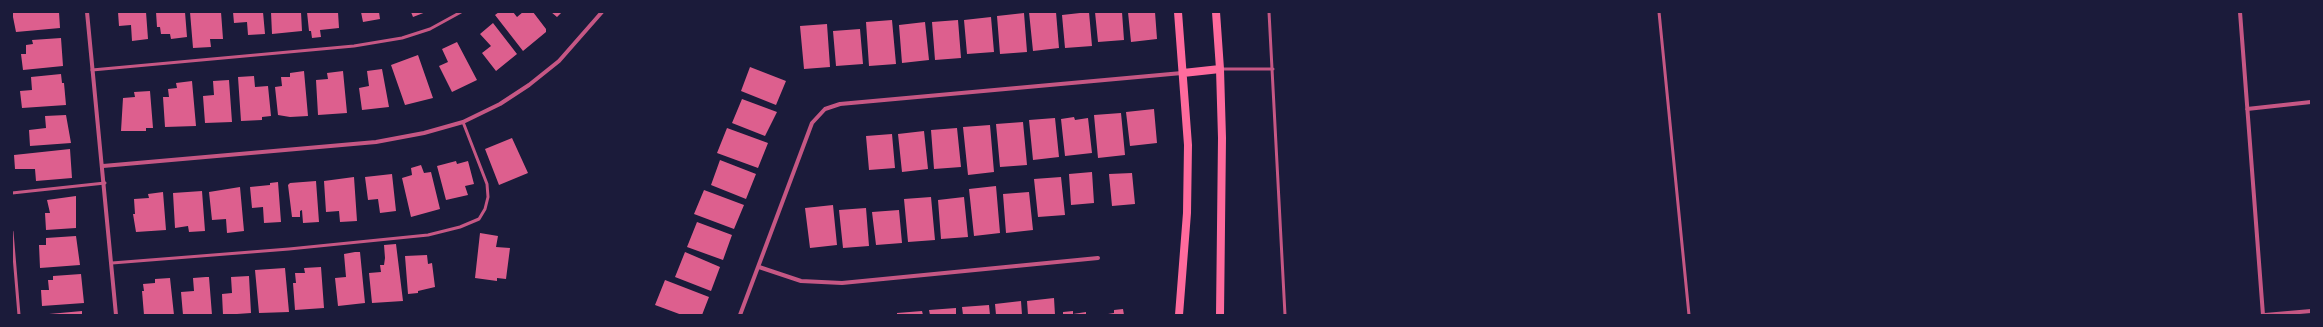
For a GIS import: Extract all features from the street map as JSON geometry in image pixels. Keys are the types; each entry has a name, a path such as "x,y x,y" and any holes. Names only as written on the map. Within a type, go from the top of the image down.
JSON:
{"main road":[{"path":"1178,12 1188,153 1187,213 1180,315"},
{"path":"1216,12 1220,69 1223,214 1220,315"},
{"path":"1183,73 1220,69"}],"street":[{"path":"87,12 105,183 116,315"},
{"path":"103,166 376,142 424,133 463,122 500,104 529,85 559,61 602,12"},
{"path":"2240,12 2264,315 2311,311"},
{"path":"740,315 812,123 825,109 840,104 1183,73"},
{"path":"2247,109 2311,102"},
{"path":"759,267 800,281 842,283 1098,258"}],"lane":[{"path":"92,70 354,46 402,38 430,29 461,12"},
{"path":"1269,12 1274,69 1285,315"},
{"path":"1659,12 1689,315"},
{"path":"1220,69 1274,69"},
{"path":"112,263 405,238 460,228 479,219 485,209 488,197 487,184 463,122"},
{"path":"12,193 105,183"},
{"path":"12,232 19,315"}],"building":[{"path":"12,12 59,12 60,28 16,32"},
{"path":"118,12 146,12 148,39 132,41 131,25 119,26"},
{"path":"156,12 185,12 187,37 171,39 170,34 161,34 160,27 157,27"},
{"path":"190,12 221,12 223,39 210,39 211,47 193,48"},
{"path":"233,12 263,12 265,34 248,35 247,22 234,23"},
{"path":"271,12 301,12 302,31 272,34"},
{"path":"307,12 338,12 339,28 320,30 321,37 312,38 311,31 309,31"},
{"path":"361,12 379,12 380,19 363,22"},
{"path":"411,12 426,12 413,17"},
{"path":"499,12 513,12 517,17 523,12 533,12 546,29 546,32 523,51 495,15"},
{"path":"551,12 562,12 557,17"},
{"path":"1029,12 1056,12 1059,48 1033,51"},
{"path":"1089,12 1092,46 1065,48 1062,15"},
{"path":"1095,12 1122,12 1124,40 1098,42"},
{"path":"1128,12 1155,12 1157,39 1131,42"},
{"path":"1024,13 1027,52 1000,54 997,16"},
{"path":"991,17 994,52 967,54 964,20"},
{"path":"892,20 896,64 869,66 866,22"},
{"path":"958,20 961,58 935,60 932,22"},
{"path":"925,22 929,60 902,63 899,25"},
{"path":"493,23 517,54 496,71 482,53 491,46 480,34"},
{"path":"827,24 830,67 804,69 800,26"},
{"path":"860,29 863,64 836,66 833,31"},
{"path":"61,38 63,66 23,70 21,54 26,54 26,45 33,44 32,40"},
{"path":"457,42 477,80 452,92 439,66 448,62 442,49"},
{"path":"418,55 433,98 405,105 391,65"},
{"path":"750,67 786,81 776,105 741,91"},
{"path":"382,69 389,107 362,110 359,88 369,86 367,71"},
{"path":"304,71 308,116 290,117 278,115 275,87 282,86 281,77 290,77 290,73"},
{"path":"343,71 347,113 318,115 316,80 328,79 327,73"},
{"path":"61,74 62,83 64,83 66,105 22,108 20,91 32,90 31,77"},
{"path":"254,76 255,87 268,86 271,116 262,117 262,120 241,121 238,77"},
{"path":"229,80 232,122 205,123 203,96 214,95 213,81"},
{"path":"192,81 196,126 165,127 163,97 169,97 168,89 177,88 176,83"},
{"path":"150,91 153,128 146,128 146,131 121,131 123,98 135,97 134,92"},
{"path":"742,99 777,112 765,136 732,123"},
{"path":"1154,109 1157,143 1130,146 1126,112"},
{"path":"1121,113 1125,155 1098,158 1094,115"},
{"path":"66,115 71,143 30,146 29,130 46,128 45,116"},
{"path":"1074,117 1075,120 1088,118 1092,153 1065,156 1061,119"},
{"path":"1055,118 1059,157 1033,160 1029,120"},
{"path":"1023,122 1027,165 1000,167 996,124"},
{"path":"990,125 994,172 968,175 963,127"},
{"path":"727,128 768,143 758,168 717,153"},
{"path":"957,128 961,167 934,169 931,130"},
{"path":"924,131 928,169 902,172 898,134"},
{"path":"892,134 895,168 869,170 866,136"},
{"path":"512,138 528,173 499,185 485,149"},
{"path":"70,149 72,178 36,181 35,169 15,169 14,155"},
{"path":"720,160 756,174 746,199 711,185"},
{"path":"456,161 457,164 468,161 474,184 465,186 468,195 446,200 437,166"},
{"path":"421,165 424,173 431,172 440,209 411,217 402,178 412,175 411,168"},
{"path":"1092,172 1094,203 1071,205 1069,174"},
{"path":"1132,173 1135,204 1112,206 1109,174"},
{"path":"392,174 396,211 380,213 378,199 368,200 365,177"},
{"path":"354,177 357,221 340,222 339,211 326,212 324,181"},
{"path":"1061,177 1065,215 1038,217 1034,179"},
{"path":"316,181 319,222 303,223 302,210 300,211 300,217 292,217 288,185 290,183"},
{"path":"278,182 281,222 264,223 263,207 252,208 250,187 270,185 270,183"},
{"path":"996,186 1000,233 974,236 969,189"},
{"path":"240,187 244,231 227,233 226,219 212,220 209,192"},
{"path":"704,190 744,205 734,229 694,214"},
{"path":"202,191 205,231 189,232 188,226 175,228 173,193"},
{"path":"163,192 166,230 136,232 133,214 135,214 134,199 149,198 148,194"},
{"path":"1029,192 1033,230 1006,233 1003,194"},
{"path":"76,196 76,228 46,230 45,213 50,213 47,200"},
{"path":"931,197 935,240 908,242 904,199"},
{"path":"964,197 968,237 941,239 938,200"},
{"path":"833,205 837,245 810,248 805,208"},
{"path":"866,208 869,246 843,248 839,210"},
{"path":"899,210 902,243 876,245 872,212"},
{"path":"697,222 732,235 723,260 687,247"},
{"path":"480,233 498,236 496,247 510,248 506,279 497,278 497,281 475,278"},
{"path":"76,236 80,265 40,268 39,245 46,245 46,238"},
{"path":"396,244 403,301 372,303 369,273 381,272 380,265 384,265 385,258 384,245"},
{"path":"360,252 365,303 338,306 335,278 346,277 344,254"},
{"path":"685,252 720,267 711,291 675,277"},
{"path":"427,255 428,264 432,263 435,287 418,291 418,293 408,294 405,256"},
{"path":"321,267 324,308 295,310 293,283 296,283 295,273 305,273 304,268"},
{"path":"285,268 289,312 259,313 255,270"},
{"path":"81,274 84,303 42,306 41,290 49,290 48,280 53,280 53,276"},
{"path":"249,276 251,313 223,315 222,294 232,293 231,277"},
{"path":"209,277 212,315 183,315 181,292 194,291 193,278"},
{"path":"170,278 174,315 144,315 142,291 144,291 143,284 155,283 155,279"},
{"path":"665,280 709,297 702,315 682,315 655,305"},
{"path":"1054,298 1055,315 1028,315 1027,301"},
{"path":"1021,301 1022,315 996,315 995,304"},
{"path":"989,305 990,315 963,315 962,307"},
{"path":"956,308 956,315 930,315 929,310"},
{"path":"1123,309 1124,315 1102,315 1114,313 1114,310"},
{"path":"82,311 82,315 49,315 49,314"},
{"path":"922,311 923,315 897,315 897,313"},
{"path":"1073,311 1073,314 1086,312 1086,315 1063,315 1063,312"}]}
